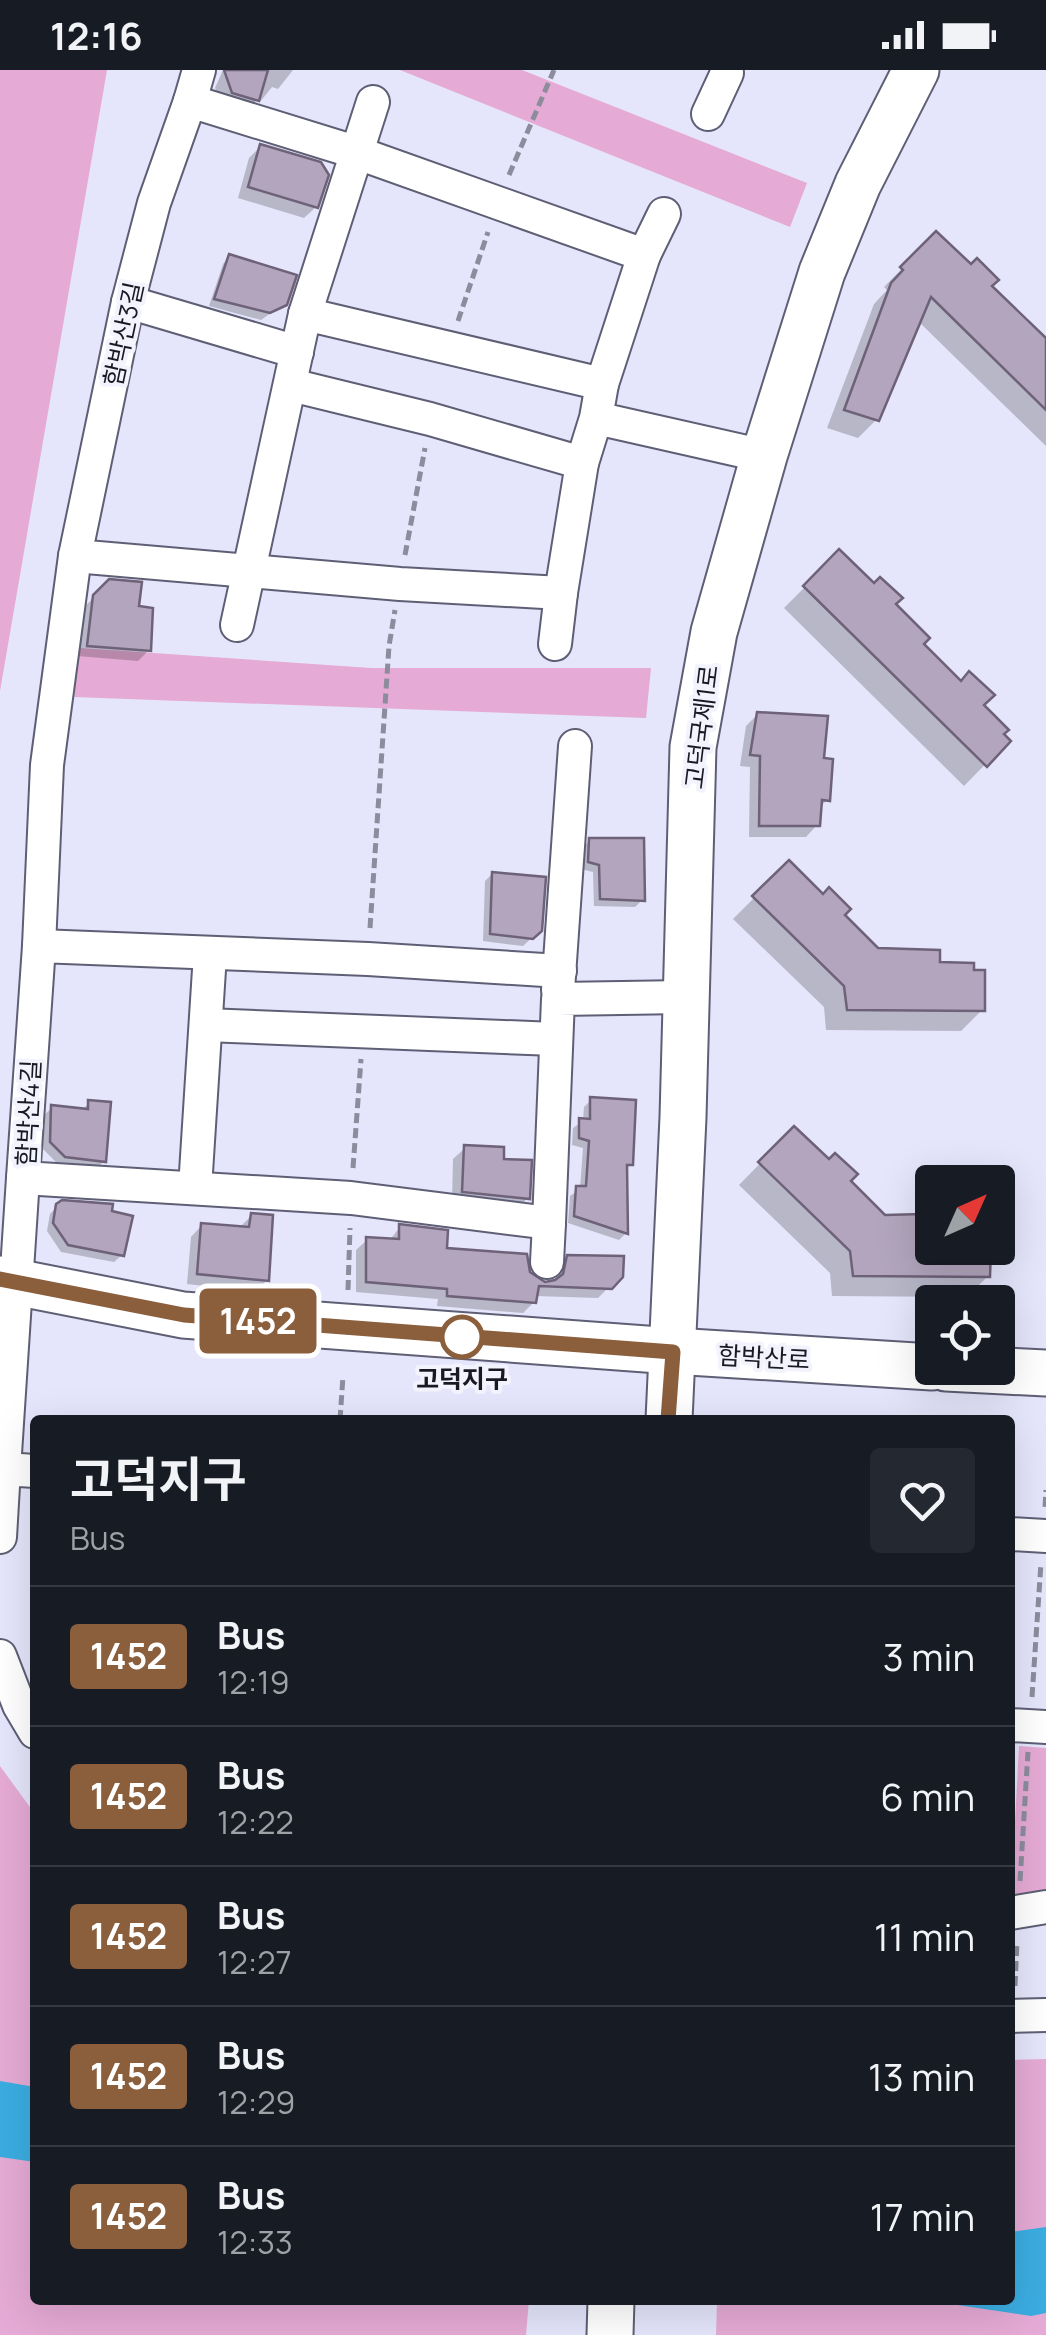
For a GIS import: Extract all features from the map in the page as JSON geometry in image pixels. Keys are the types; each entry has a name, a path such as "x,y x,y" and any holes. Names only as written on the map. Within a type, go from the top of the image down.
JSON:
{"street":[{"name":"고덕국제1로","path":"668,1415 693,746 714,632 822,272 858,184 916,70"},
{"path":"708,114 725,71"},
{"name":"함박산3길","path":"39,946 48,765 75,556 128,302 154,203 194,85 355,152 644,255"},
{"path":"236,625 296,352 373,102"},
{"path":"555,644 582,463 602,384 644,255 664,214"},
{"path":"128,302 296,352"},
{"path":"306,314 602,384"},
{"path":"291,385 430,419 582,463"},
{"path":"596,418 764,456"},
{"path":"75,556 561,593"},
{"path":"547,1262 555,1039 574,746"},
{"path":"39,946 368,959 559,985 685,997"},
{"name":"함박산4길","path":"39,946 23,1178 351,1198 549,1223"},
{"path":"195,1188 210,954"},
{"path":"206,1025 555,1039"},
{"path":"0,1537 19,1470 8,1281 23,1178"},
{"name":"함박산로","path":"8,1281 184,1315 915,1366"},
{"path":"1015,1372 1046,1374"},
{"path":"1015,1534 1044,1536"},
{"path":"30,1661 0,1657 30,1724"},
{"path":"610,2335 612,2305"}],"path":[{"path":"540,100 554,70"},
{"path":"368,959 389,646"},
{"path":"348,1290 363,1030"},
{"path":"340,1415 343,1376"},
{"path":"1023,2016 1029,1726 1046,1490"}],"shaded area":[{"path":"0,70 107,70 0,691"},
{"path":"400,70 522,70 807,183 790,227"},
{"path":"80,648 371,668 651,668 646,718 74,697"},
{"path":"1019,1746 1046,1748 1046,1895 1015,1898"},
{"path":"0,1766 30,1807 30,2305 529,2305 526,2335 0,2335"},
{"path":"1046,2059 1046,2335 716,2335 717,2305 1015,2305 1015,2060"}],"water":[{"path":"0,2081 30,2086 30,2161 0,2157"},
{"path":"1046,2227 1046,2313 1031,2316 957,2305 1015,2305 1015,2231"}],"building":[{"path":"224,70 268,70 259,101 232,93"},
{"path":"260,144 321,162 329,175 318,208 248,187"},
{"path":"936,231 971,264 977,258 999,280 992,286 1046,338 1046,410 931,297 879,421 844,410 891,283 903,270 900,267"},
{"path":"229,254 297,275 287,305 270,313 214,299"},
{"path":"839,549 874,583 880,577 903,598 896,604 930,638 924,644 961,681 969,671 995,695 984,705 1009,730 1004,734 1011,741 987,767 803,586"},
{"path":"109,579 142,582 139,606 153,608 151,651 87,646 93,595"},
{"path":"757,712 828,716 824,758 833,759 830,801 822,800 820,826 759,826 760,756 750,755"},
{"path":"589,838 644,838 645,901 600,899 599,865 588,862"},
{"path":"789,860 823,894 829,887 851,909 845,915 878,948 940,950 940,962 974,963 974,970 985,970 985,1011 847,1010 844,986 752,896"},
{"path":"492,872 546,877 542,931 533,939 490,934"},
{"path":"590,1097 636,1100 633,1165 627,1165 628,1234 574,1216 576,1186 586,1186 589,1141 579,1138 579,1118 590,1119"},
{"path":"88,1100 111,1102 106,1162 65,1157 50,1142 51,1105 88,1109"},
{"path":"794,1126 829,1159 835,1153 858,1174 851,1181 885,1215 915,1214 915,1265 990,1265 990,1277 853,1276 850,1251 758,1162"},
{"path":"464,1145 504,1147 504,1159 532,1160 530,1199 462,1192"},
{"path":"62,1200 113,1204 112,1211 133,1216 124,1256 68,1245 53,1223 56,1204"},
{"path":"251,1213 273,1215 269,1281 197,1274 201,1223 249,1227"},
{"path":"399,1224 448,1230 447,1248 527,1254 530,1272 545,1282 563,1274 567,1255 624,1256 623,1277 612,1289 539,1286 536,1303 447,1296 447,1289 366,1282 366,1237 399,1239"}],"bus line":[{"name":"1452","path":"0,1279 184,1315 673,1352 668,1415"}],"place":[{"name":"고덕지구","path":"462,1337"}]}
